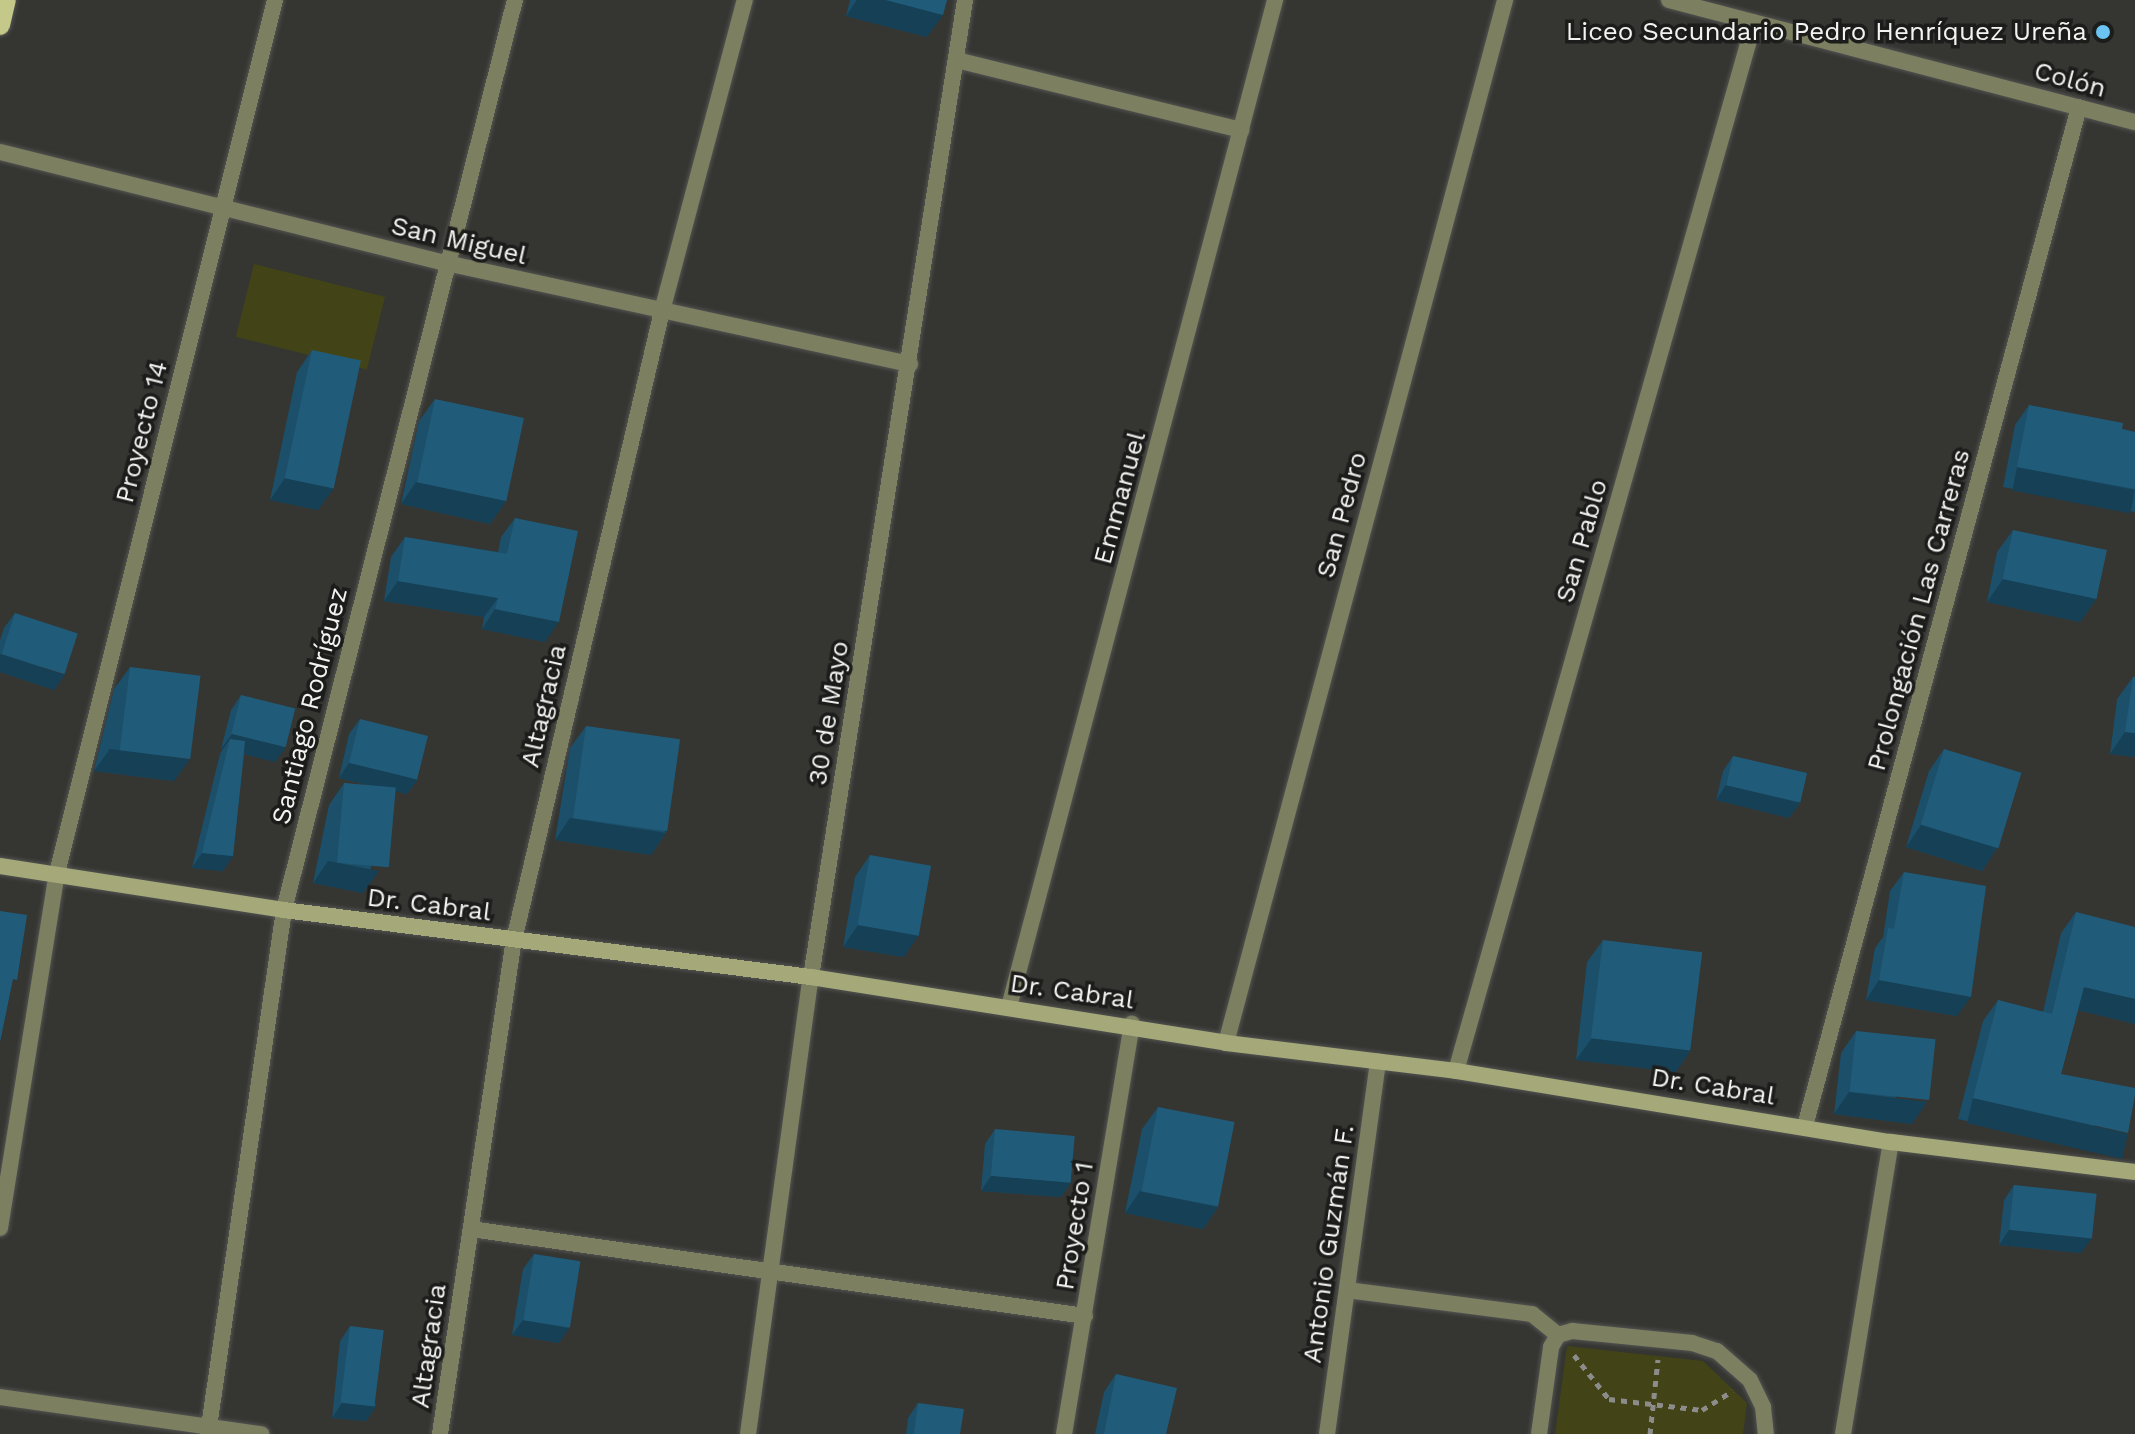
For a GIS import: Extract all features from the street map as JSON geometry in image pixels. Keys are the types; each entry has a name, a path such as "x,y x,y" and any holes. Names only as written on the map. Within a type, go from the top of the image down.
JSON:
{"main road":[{"path":"0,25 6,0"}],"street":[{"name":"Proyecto 14","path":"0,1228 56,877 275,0"},
{"name":"Santiago Rodríguez","path":"208,1430 284,910 515,0"},
{"name":"Altagracia","path":"440,1434 514,940 662,311 745,0"},
{"name":"30 de Mayo","path":"748,1434 773,1274 811,977 965,0"},
{"name":"Emmanuel","path":"1009,1007 1275,0"},
{"name":"San Pedro","path":"1226,1043 1505,0"},
{"name":"Colón","path":"1669,0 2135,122"},
{"name":"San Pablo","path":"1456,1071 1754,23"},
{"path":"956,60 1242,130"},
{"name":"Prolongación Las Carreras","path":"1805,1126 2079,107"},
{"name":"San Miguel","path":"0,152 446,263 910,364"},
{"name":"Dr. Cabral","path":"0,866 284,910 811,977 1132,1024 1226,1043 1456,1071 1891,1142 2135,1172"},
{"name":"Proyecto 1","path":"1064,1434 1132,1024"},
{"name":"Antonio Guzmán F.","path":"1327,1434 1378,1061"},
{"path":"1843,1434 1891,1142"},
{"path":"471,1229 1085,1316"},
{"path":"1347,1290 1532,1314 1558,1335"},
{"path":"1539,1434 1551,1347 1558,1335 1572,1331 1660,1340 1717,1351 1750,1380 1763,1407 1766,1434"},
{"path":"0,1397 208,1430 261,1434"}],"path":[{"path":"1558,1335 1609,1399 1702,1410 1750,1380"},
{"path":"1650,1434 1660,1340"}],"green space":[{"path":"254,264 385,297 367,369 236,337"},
{"path":"1567,1346 1703,1361 1747,1403 1743,1434 1555,1434"}],"building":[{"path":"886,0 947,0 943,15"},
{"path":"312,350 361,360 334,489 285,478"},
{"path":"435,399 524,418 506,501 417,482"},
{"path":"2029,405 2123,423 2122,429 2135,432 2135,489 2017,467"},
{"path":"515,518 578,531 559,622 495,609 498,598 398,581 405,537 507,554"},
{"path":"2013,530 2107,550 2097,599 2003,579"},
{"path":"15,613 78,633 64,674 2,654"},
{"path":"130,667 200,676 190,759 120,750"},
{"path":"2135,677 2135,733 2125,732"},
{"path":"241,695 295,709 286,747 231,734"},
{"path":"360,719 428,736 417,780 349,763"},
{"path":"586,726 680,739 667,831 573,818"},
{"path":"230,739 245,741 233,856 202,853"},
{"path":"1944,749 2021,773 1998,848 1921,825"},
{"path":"1733,756 1807,773 1800,802 1726,785"},
{"path":"344,783 396,788 389,867 337,863"},
{"path":"870,855 931,866 919,936 858,925"},
{"path":"1904,872 1986,886 1971,997 1879,980 1888,928 1894,929"},
{"path":"0,911 27,915 17,980 13,979 0,1042"},
{"path":"2076,912 2135,927 2135,999 2084,987 2061,1074 2135,1088 2128,1133 1973,1098 1998,1000 2052,1014"},
{"path":"1603,940 1702,952 1690,1050 1591,1038"},
{"path":"1856,1031 1936,1039 1929,1100 1850,1092"},
{"path":"1158,1107 1235,1122 1218,1206 1142,1191"},
{"path":"995,1129 1075,1136 1071,1183 991,1176"},
{"path":"2014,1185 2097,1194 2092,1238 2009,1230"},
{"path":"534,1254 580,1261 570,1328 524,1320"},
{"path":"350,1326 384,1330 374,1407 341,1402"},
{"path":"1116,1374 1177,1388 1166,1434 1104,1434"},
{"path":"918,1403 964,1409 960,1434 914,1434"}],"place":[{"name":"Liceo Secundario Pedro Henríquez Ureña","path":"2103,32"}]}
